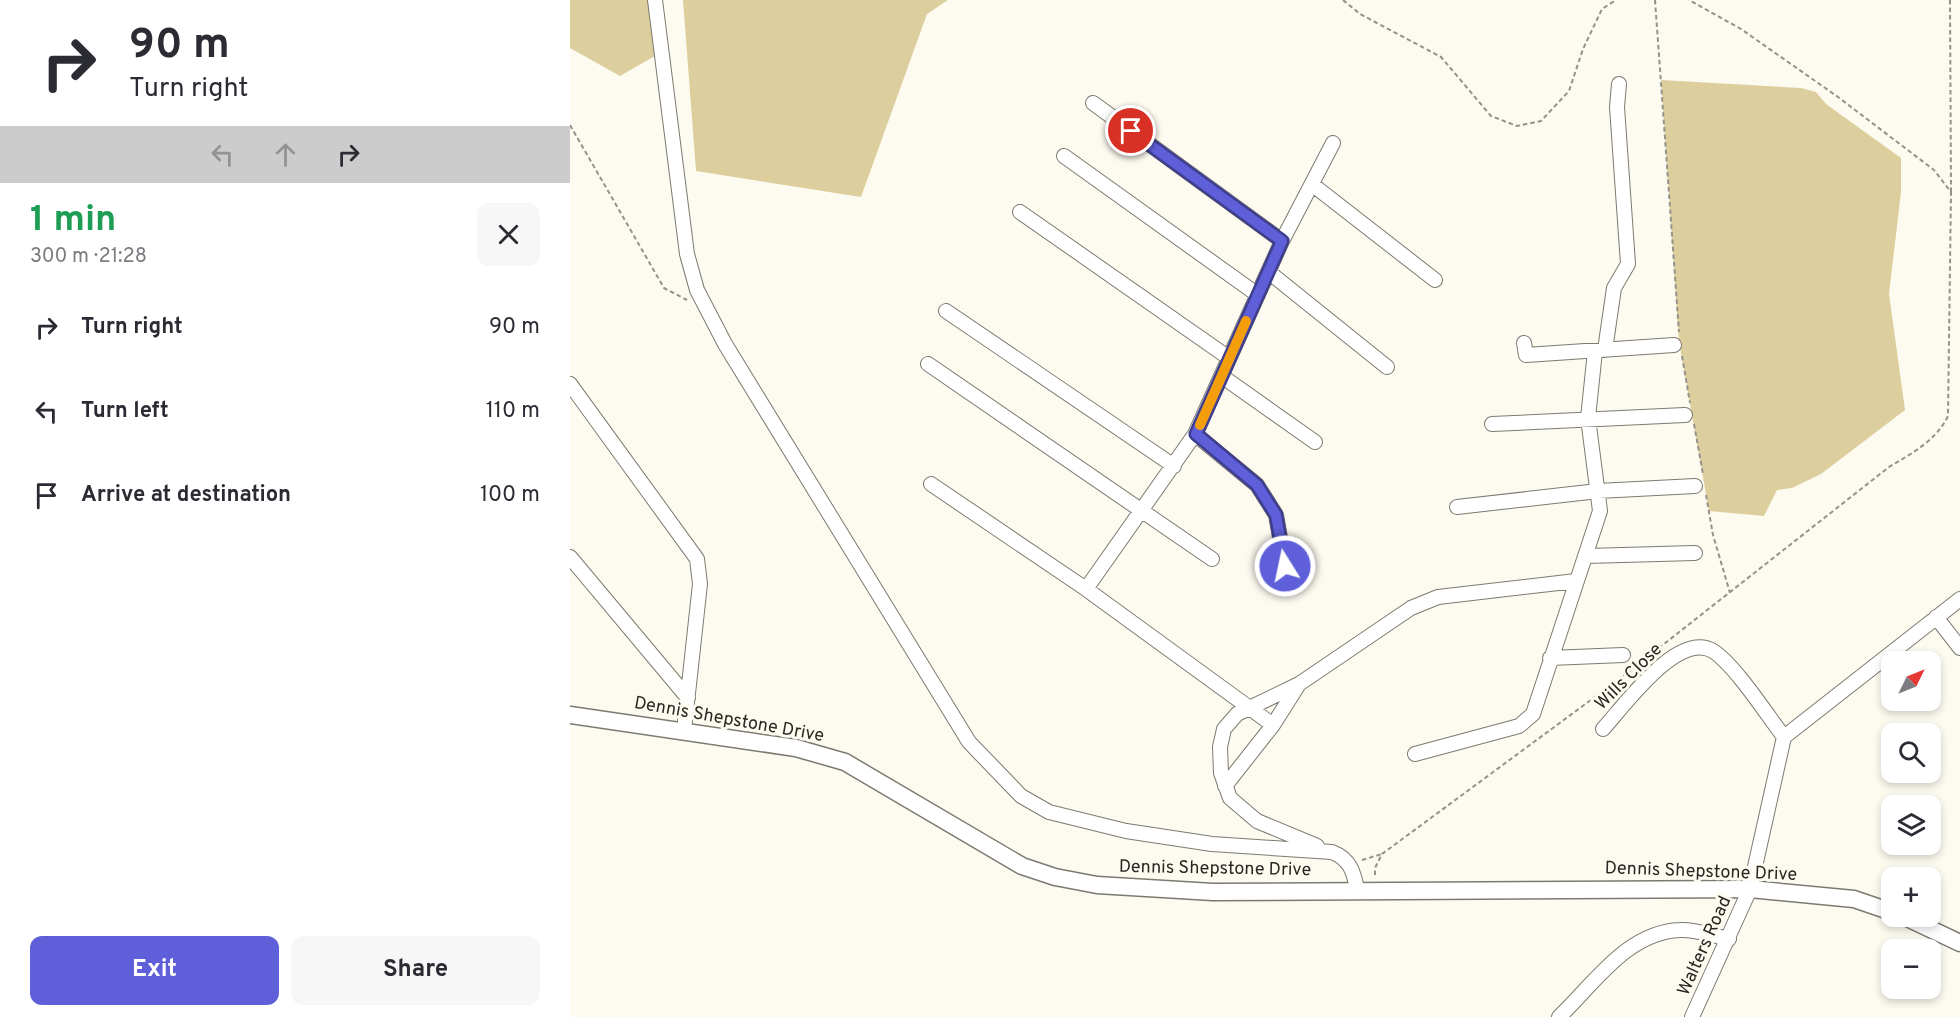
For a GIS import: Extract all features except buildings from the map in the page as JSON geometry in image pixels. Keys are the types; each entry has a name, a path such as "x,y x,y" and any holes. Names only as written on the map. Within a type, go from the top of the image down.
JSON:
{"street":[{"path":"655,0 687,254 696,290 705,310 969,742 1021,796 1049,812 1126,831 1212,844 1332,852"},
{"path":"1415,754 1528,721 1533,714 1600,511 1588,418 1614,288 1628,264 1617,107 1619,84"},
{"path":"1093,103 1282,241"},
{"path":"1086,589 1139,510 1196,434 1223,377 1228,358 1270,273 1282,241 1333,143"},
{"path":"1064,156 1258,295"},
{"path":"1313,185 1435,280"},
{"path":"1020,212 1228,358"},
{"path":"1270,273 1387,367"},
{"path":"946,311 1174,466"},
{"path":"1524,343 1526,355 1678,347"},
{"path":"928,364 1212,559"},
{"path":"1223,377 1315,442"},
{"path":"570,384 697,559 700,584 690,656 684,730"},
{"path":"1492,424 1690,415"},
{"path":"1196,434 1257,485 1276,515 1285,566"},
{"path":"1457,507 1598,491 1701,483"},
{"path":"931,484 1086,589 1273,725"},
{"path":"1586,556 1695,552"},
{"path":"570,557 688,698"},
{"path":"1357,890 1354,873 1347,861 1332,852 1247,815 1230,798 1219,762 1224,729 1238,714 1299,684 1412,608 1438,597 1576,581"},
{"path":"1784,737 1960,599"},
{"path":"1935,617 1960,648"},
{"name":"Wills Close","path":"1603,729 1653,674 1676,654 1698,647 1715,652 1727,664 1784,737"},
{"path":"1550,657 1623,655"},
{"path":"1225,786 1273,725 1299,684"},
{"name":"Dennis Shepstone Drive","path":"570,715 796,748 845,762 986,847 1022,866 1055,877 1130,888 1213,892 1750,889 1854,900 1881,909"},
{"name":"Walters Road","path":"1692,1017 1750,889 1784,737"},
{"path":"1926,927 1960,943"},
{"path":"1559,1017 1607,968 1649,938 1663,932 1682,930 1729,939"}],"path":[{"path":"1343,0 1360,14 1441,57 1491,116 1517,126 1541,121 1569,91 1583,49 1602,9 1616,0"},
{"path":"1655,0 1678,347 1701,483 1730,593"},
{"path":"1689,0 1741,29 1847,104 1934,170 1951,192"},
{"path":"1347,861 1358,861 1382,854 1622,677 1880,474 1928,443 1942,430 1948,416 1951,245 1950,0"},
{"path":"570,125 664,288 705,310"},
{"path":"1375,890 1375,868 1382,854"}],"shaded area":[{"path":"570,0 655,0 660,53 620,76 570,48"},
{"path":"683,0 948,0 927,14 861,197 696,171"},
{"path":"1661,80 1801,88 1816,92 1826,104 1901,158 1901,192 1889,294 1905,410 1821,474 1792,488 1777,490 1764,516 1709,511 1679,342"}],"slow traffic":[{"path":"1200,425 1246,321"}],"route":[{"path":"1131,131 1282,241 1270,273 1228,358 1223,377 1196,434 1257,485 1276,515 1285,566"}]}
